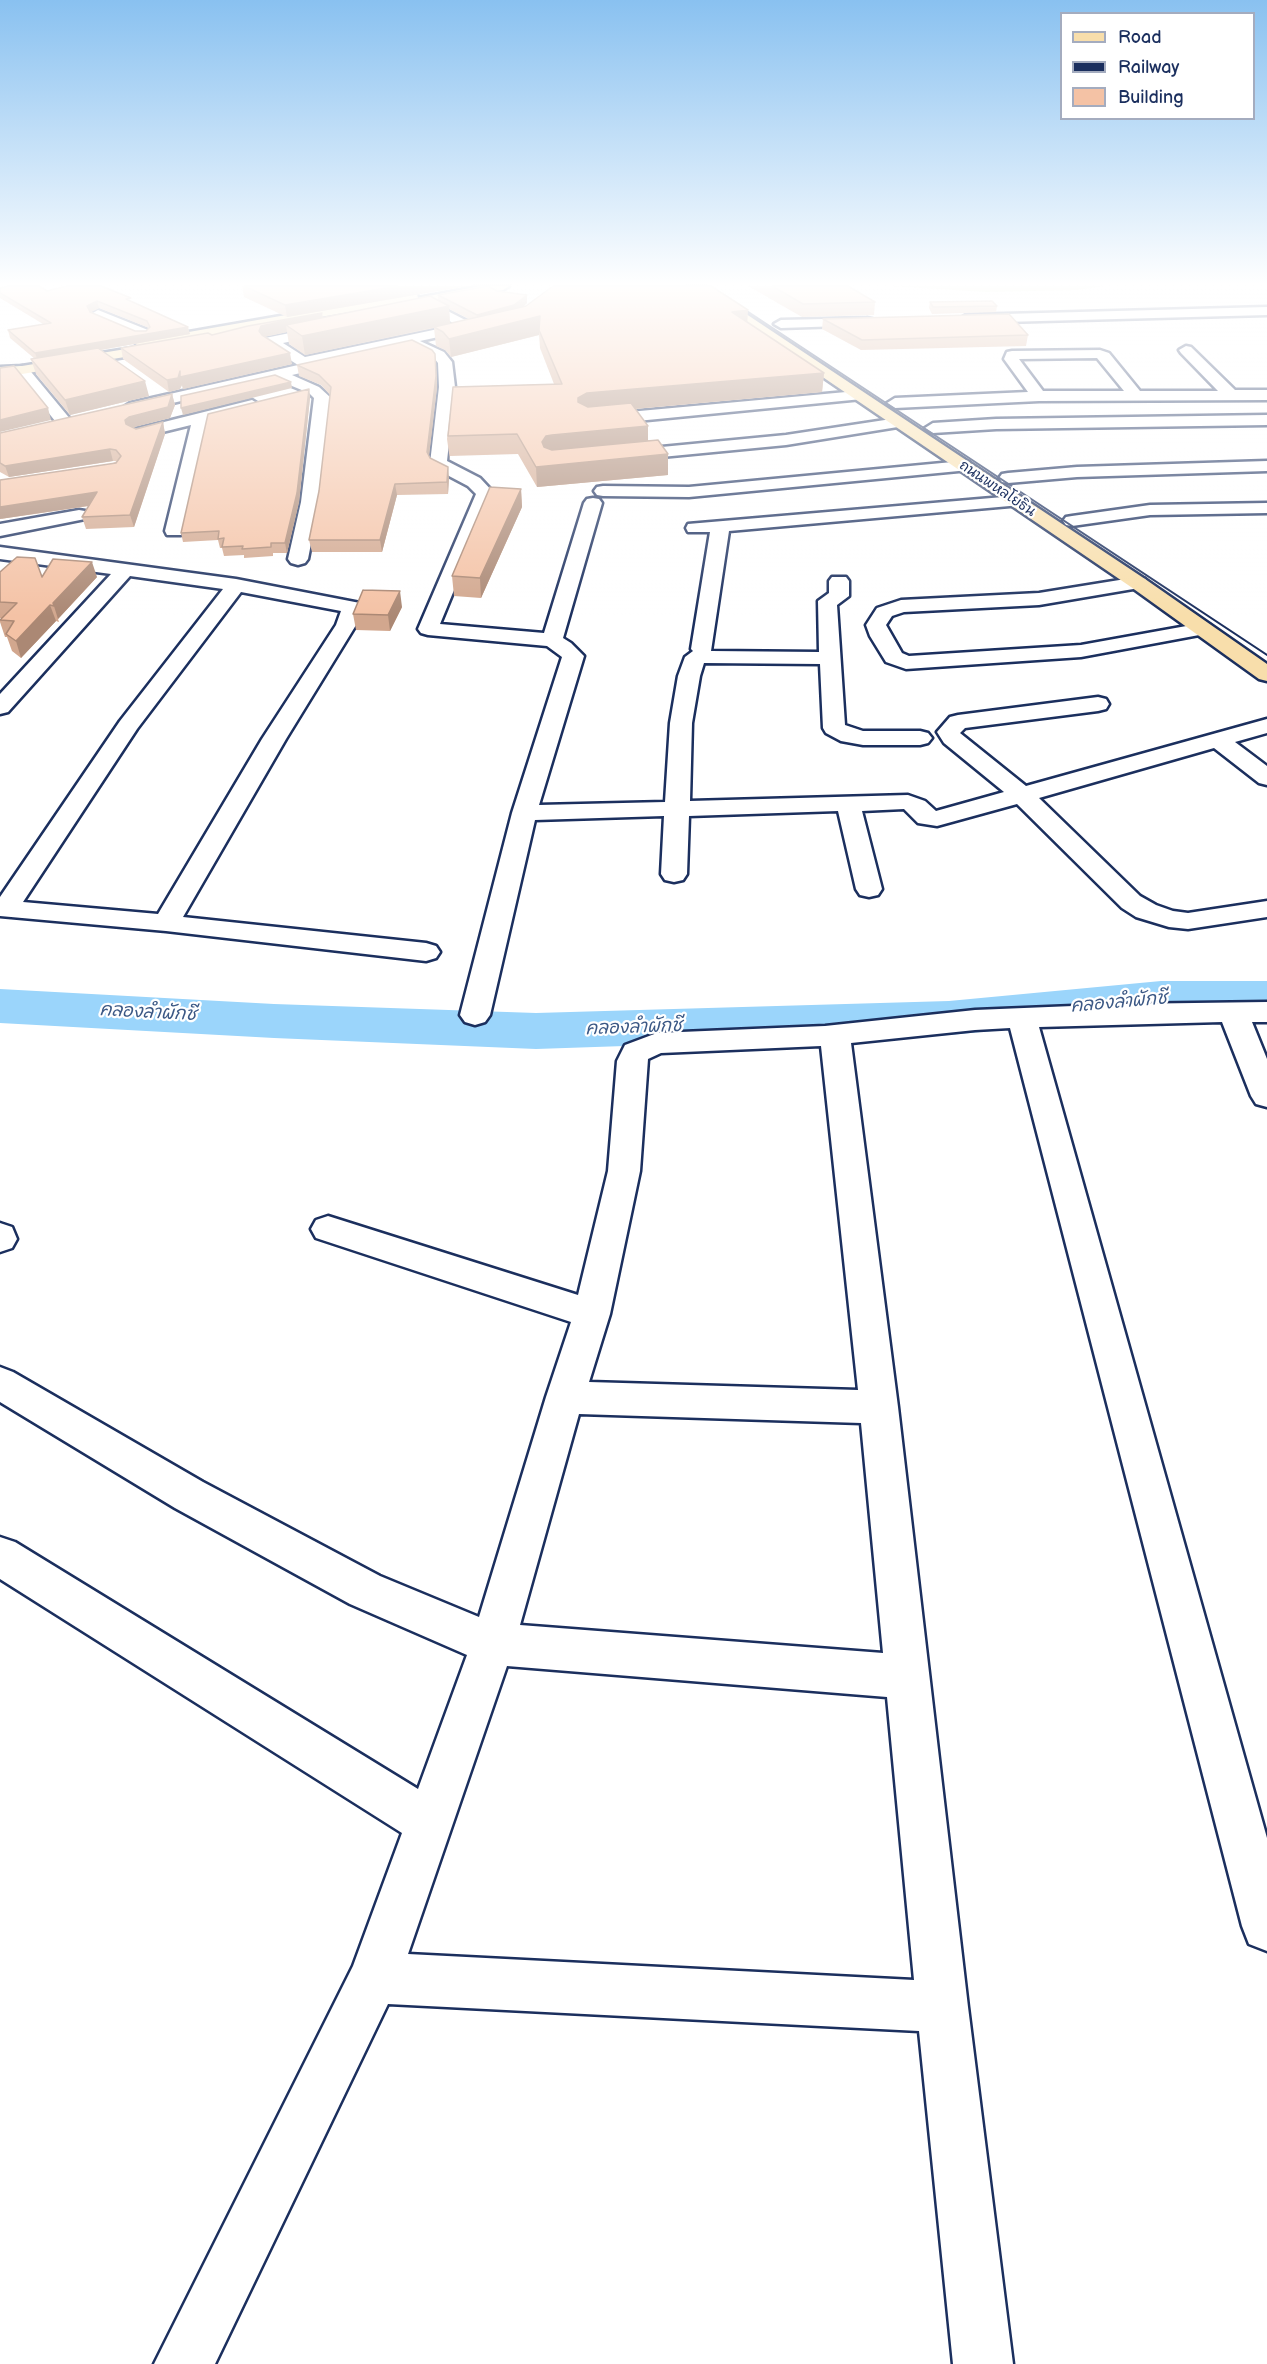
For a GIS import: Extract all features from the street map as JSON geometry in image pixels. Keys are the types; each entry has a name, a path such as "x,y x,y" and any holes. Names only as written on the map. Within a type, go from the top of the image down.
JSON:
{"main road":[{"name":"ถนนพหลโยธิน","path":"857,396 1015,501 1152,580"},
{"name":"ถนนพหลโยธิน","path":"885,396 1072,520 1152,580 1203,629 1267,674"}],"street":[{"path":"44,428 71,422 47,396"},
{"path":"163,396 167,399"},
{"path":"110,412 179,396"},
{"path":"298,559 310,502 321,396"},
{"path":"446,396 438,463 474,482 485,493 428,629 552,640 572,653 573,659 524,813 475,1015"},
{"path":"588,420 854,396"},
{"path":"895,403 1032,396"},
{"path":"138,433 269,401"},
{"path":"754,406 786,440"},
{"path":"644,415 660,451"},
{"path":"174,531 201,417"},
{"path":"933,428 996,424 1267,420"},
{"path":"607,457 786,440 898,423"},
{"path":"552,640 598,497 689,492 963,466"},
{"path":"1008,478 1077,472 1267,466"},
{"path":"695,528 1015,501"},
{"path":"1072,520 1150,510 1267,508"},
{"path":"0,530 79,515"},
{"path":"702,649 720,527"},
{"path":"0,553 236,585 351,606 354,609 274,739 166,923"},
{"path":"0,707 125,570"},
{"path":"1152,580 1039,599 901,606 884,612 876,625 880,636 894,657 906,663 1081,651 1203,629"},
{"path":"839,581 839,596 828,601 826,605 834,728 849,736 863,738 920,738"},
{"path":"236,585 128,726 3,908 166,923 426,952"},
{"path":"674,874 681,723 689,676 696,657 830,658"},
{"path":"1098,704 958,722 948,732 952,738 1022,795 1131,902 1146,911 1169,919 1188,921 1267,909"},
{"path":"524,813 908,802 916,806 927,818 936,819 1267,726"},
{"path":"1216,739 1267,778"},
{"path":"848,803 870,890"},
{"path":"1233,1012 1267,1096"},
{"path":"184,2364 374,1978 493,1644 564,1397 592,1314 624,1171 632,1061 636,1052 657,1043 835,1035 975,1020 1267,1012"},
{"path":"1022,1018 1267,1926"},
{"path":"835,1035 879,1407 942,2007 983,2364"},
{"path":"328,1229 592,1314"},
{"path":"0,1383 189,1495 365,1590 493,1644 907,1677"},
{"path":"564,1397 879,1407"},
{"path":"0,1556 429,1823"},
{"path":"374,1978 942,2007"}],"building":[{"path":"0,396 39,396 48,408 0,420"},
{"path":"62,396 80,396 65,400"},
{"path":"162,396 171,396 168,407 125,420 126,424 136,429 163,422 130,515 82,517 97,492 0,507 0,480 116,463 121,456 116,450 110,449 5,466 0,463 0,433"},
{"path":"181,396 230,396 181,408"},
{"path":"279,396 308,396 297,493 285,543 271,543 271,547 242,549 243,546 222,547 224,538 218,539 219,531 181,533 208,414"},
{"path":"330,396 434,396 427,452 430,458 448,467 447,482 395,484 380,540 309,540 319,491"},
{"path":"452,396 581,396 578,398 578,402 588,407 631,403 648,426 546,436 542,442 544,447 552,450 658,440 668,454 536,467 517,434 448,436"},
{"path":"490,487 521,489 480,578 452,576"},
{"path":"17,557 35,558 42,577 53,559 92,562 53,603 54,606 50,605 16,641 6,634 14,621 0,620 17,603 0,602 0,572"},
{"path":"363,590 400,591 388,615 353,614"}],"waterway":[{"name":"คลองลำผักชี","path":"0,1006 274,1021 536,1031 949,1018 1161,998 1267,998"}],"railway":[{"path":"876,396 1267,655"}]}
